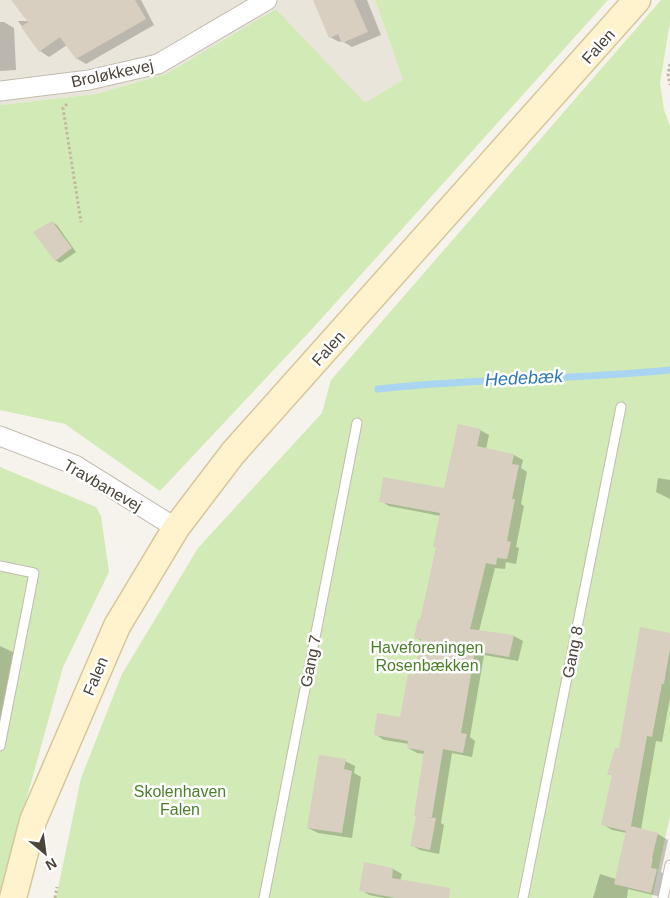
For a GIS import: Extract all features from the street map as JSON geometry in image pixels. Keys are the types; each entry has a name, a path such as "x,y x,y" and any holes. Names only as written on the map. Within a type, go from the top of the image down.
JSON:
{"street":[{"name":"Broløkkevej","path":"0,91 89,80 158,64 267,0"},
{"name":"Falen","path":"12,898 33,821 117,626 176,528 233,453 637,0"},
{"name":"Travbanevej","path":"0,436 74,465 176,528"},
{"name":"Falen","path":"28,898 44,825 71,732"}],"lane":[{"name":"Gang 8","path":"523,898 621,406"},
{"name":"Gang 7","path":"264,898 357,423"},
{"path":"0,566 34,573 0,746"},
{"path":"662,898 670,865"}],"path":[{"path":"670,64 668,74 670,85"},
{"path":"82,222 63,108 89,80"},
{"path":"55,898 57,887"}],"shaded area":[{"path":"0,0 375,0 403,80 365,104 276,9 166,74 96,94 0,105"}],"green space":[{"path":"375,0 608,0 313,328 160,491 65,424 0,410 0,105 96,94 166,74 276,9 365,103 403,80"},
{"name":"Haveforeningen Rosenbækken","path":"661,0 670,0 670,22 660,83 664,110 670,126 670,816 652,898 56,898 81,778 122,674 198,548 322,413 331,380"},
{"path":"0,467 96,507 101,516 109,572 63,667 0,895"}],"building":[{"path":"11,0 135,0 146,19 76,59 60,37 39,52 21,27 28,22"},
{"path":"313,0 354,0 368,32 342,43 338,34 329,38"},
{"path":"52,221 72,248 55,261 33,232"},
{"path":"458,424 481,429 477,446 514,454 512,464 519,465 512,499 515,499 507,541 511,542 507,559 497,558 496,565 486,563 470,629 514,635 509,657 475,651 461,733 467,734 463,753 443,749 432,817 427,817 436,818 430,850 410,846 416,816 414,816 424,751 407,748 408,741 374,735 377,713 400,717 408,674 414,675 421,639 414,638 418,619 420,620 436,547 433,547 440,513 379,502 383,477 444,488"},
{"path":"640,627 670,633 670,648 664,684 662,684 652,737 647,736 631,826 658,833 651,868 657,869 651,893 614,884 626,831 601,825 612,775 607,775 615,748 619,748"},
{"path":"319,755 346,759 344,769 352,771 342,833 307,828"},
{"path":"364,862 393,868 392,878 450,888 449,898 396,898 359,891"}],"waterway":[{"name":"Hedebæk","path":"378,389 414,385 597,376 670,370"}],"park label":[{"name":"Skolenhaven Falen","path":"180,800"}]}
